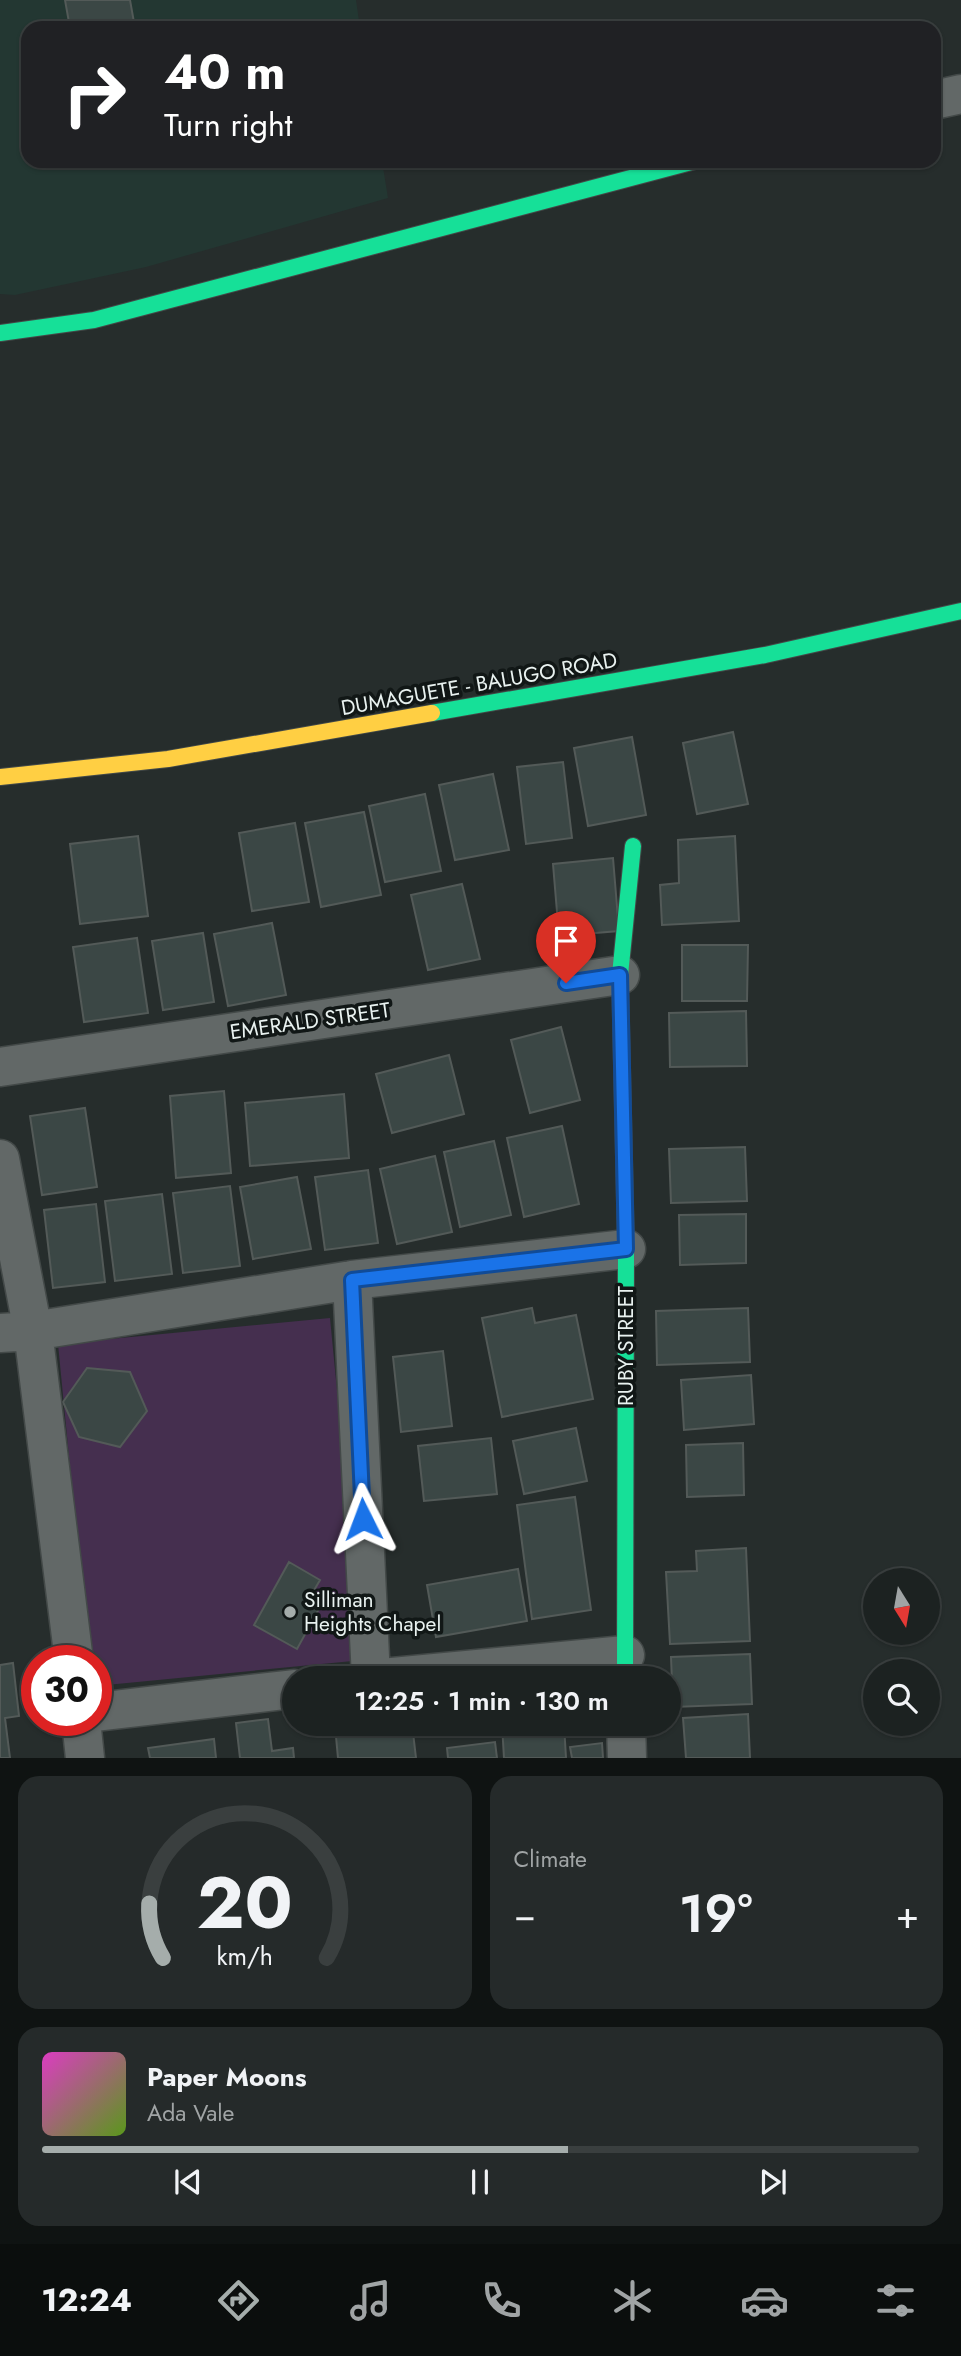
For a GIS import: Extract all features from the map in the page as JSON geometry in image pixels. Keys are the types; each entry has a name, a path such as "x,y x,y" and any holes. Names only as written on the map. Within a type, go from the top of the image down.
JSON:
{"street":[{"path":"941,98 961,93"},
{"path":"0,333 94,320 669,168"},
{"name":"DUMAGUETE - BALUGO ROAD","path":"0,777 182,757 765,655 961,611"},
{"name":"RUBY STREET","path":"625,1666 626,1249 620,975 633,846"},
{"name":"EMERALD STREET","path":"0,1067 620,975"},
{"path":"0,1159 16,1332 71,1645"},
{"path":"16,1332 352,1280 626,1249"},
{"path":"352,1280 370,1666"},
{"path":"112,1710 282,1690"},
{"path":"83,1736 85,1758"},
{"path":"626,1736 627,1758"}],"shaded area":[{"path":"0,0 356,0 359,21 21,21 21,168 383,168 388,198 146,267 15,295 0,294"},
{"path":"330,1318 363,1660 112,1684 112,1645 87,1645 58,1344"}],"building":[{"path":"65,0 130,0 134,21 69,21"},
{"path":"733,732 748,804 697,814 683,743"},
{"path":"632,737 646,815 588,826 574,748"},
{"path":"563,762 572,838 526,844 517,767"},
{"path":"493,774 509,850 455,860 439,785"},
{"path":"425,794 441,871 385,882 369,806"},
{"path":"364,812 381,895 321,907 305,823"},
{"path":"295,823 309,902 252,911 239,833"},
{"path":"138,836 148,916 80,924 70,844"},
{"path":"735,836 739,921 662,925 660,885 679,883 678,840"},
{"path":"613,858 619,931 559,936 553,864"},
{"path":"462,884 480,959 428,970 411,895"},
{"path":"272,923 286,995 228,1006 214,934"},
{"path":"203,933 214,1002 163,1010 152,941"},
{"path":"137,938 148,1013 84,1022 73,947"},
{"path":"682,945 748,945 747,1001 682,1001"},
{"path":"746,1011 747,1066 670,1067 669,1013"},
{"path":"561,1027 580,1100 530,1113 511,1040"},
{"path":"449,1055 464,1114 392,1133 376,1074"},
{"path":"224,1091 231,1173 176,1178 170,1096"},
{"path":"344,1094 349,1158 250,1166 245,1103"},
{"path":"85,1108 97,1187 42,1195 30,1116"},
{"path":"562,1126 579,1204 524,1217 507,1138"},
{"path":"494,1141 511,1215 460,1227 444,1152"},
{"path":"745,1147 747,1201 671,1203 669,1149"},
{"path":"435,1156 452,1232 397,1244 380,1169"},
{"path":"368,1170 378,1243 325,1250 315,1177"},
{"path":"297,1177 311,1249 253,1259 240,1187"},
{"path":"230,1186 240,1266 183,1273 173,1193"},
{"path":"162,1194 172,1274 115,1281 105,1201"},
{"path":"96,1204 105,1282 53,1288 44,1210"},
{"path":"746,1214 746,1263 680,1265 679,1215"},
{"path":"532,1308 535,1323 576,1315 593,1399 502,1417 482,1318"},
{"path":"748,1308 750,1362 657,1365 656,1311"},
{"path":"443,1351 452,1426 401,1432 393,1357"},
{"path":"87,1368 130,1372 147,1411 120,1447 79,1437 63,1402"},
{"path":"751,1375 754,1424 684,1430 681,1380"},
{"path":"576,1428 587,1481 524,1494 513,1441"},
{"path":"491,1438 497,1494 424,1501 418,1446"},
{"path":"743,1443 744,1495 687,1497 686,1445"},
{"path":"575,1497 591,1610 532,1619 517,1505"},
{"path":"746,1548 750,1641 670,1644 666,1572 697,1571 696,1551"},
{"name":"Silliman Heights Chapel","path":"289,1562 320,1580 313,1592 325,1598 297,1649 254,1625"},
{"path":"518,1569 527,1621 436,1637 427,1585"},
{"path":"750,1654 752,1704 681,1707 681,1666 671,1666 671,1657"},
{"path":"13,1663 19,1716 5,1718 10,1758 0,1758 0,1665"},
{"path":"748,1714 750,1758 686,1758 683,1718"},
{"path":"268,1719 272,1751 293,1748 294,1758 240,1758 236,1723"},
{"path":"336,1736 413,1736 416,1758 338,1758"},
{"path":"503,1736 565,1736 566,1758 504,1758"},
{"path":"214,1739 216,1758 150,1758 148,1748"},
{"path":"495,1742 497,1758 448,1758 447,1748"},
{"path":"602,1743 603,1758 572,1758 570,1747"}],"traffic: fast":[{"path":"0,333 94,320 669,168"},
{"path":"432,713 765,655 961,611"},
{"path":"625,1666 626,1249 620,975 633,846"}],"traffic: slow":[{"path":"0,777 168,759 432,713"}],"place":[{"name":"Silliman Heights Chapel","path":"290,1612"}],"route":[{"path":"363,1519 352,1280 626,1249 620,975 566,983"}]}
